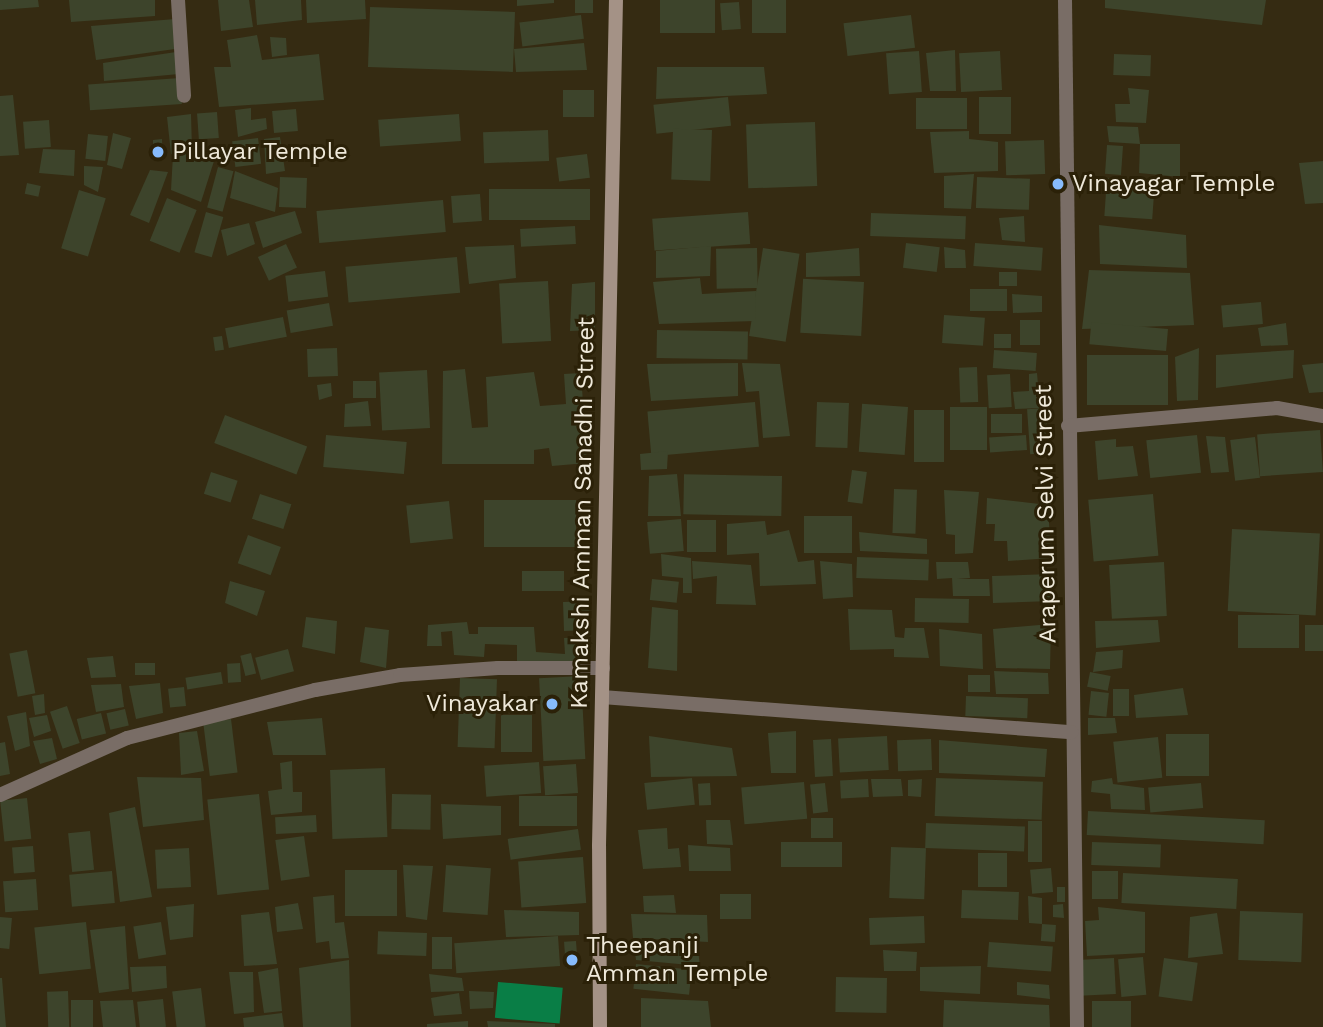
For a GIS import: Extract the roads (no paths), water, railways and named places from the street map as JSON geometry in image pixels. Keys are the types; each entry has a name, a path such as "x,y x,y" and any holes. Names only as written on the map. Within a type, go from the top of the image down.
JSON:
{"main road":[{"name":"Kamakshi Amman Sanadhi Street","path":"600,1027 602,697 616,0"}],"street":[{"path":"178,0 184,96"},
{"name":"Araperum Selvi Street","path":"1065,0 1077,1027"},
{"path":"1068,426 1277,408 1323,416"},
{"path":"0,795 127,738 315,690 400,675 498,668 603,668"},
{"path":"602,697 1072,732"}],"place":[{"name":"Pillayar Temple","path":"158,152"},
{"name":"Vinayagar Temple","path":"1058,184"},
{"name":"Vinayakar","path":"552,704"},
{"name":"Theepanji Amman Temple","path":"572,960"}]}
